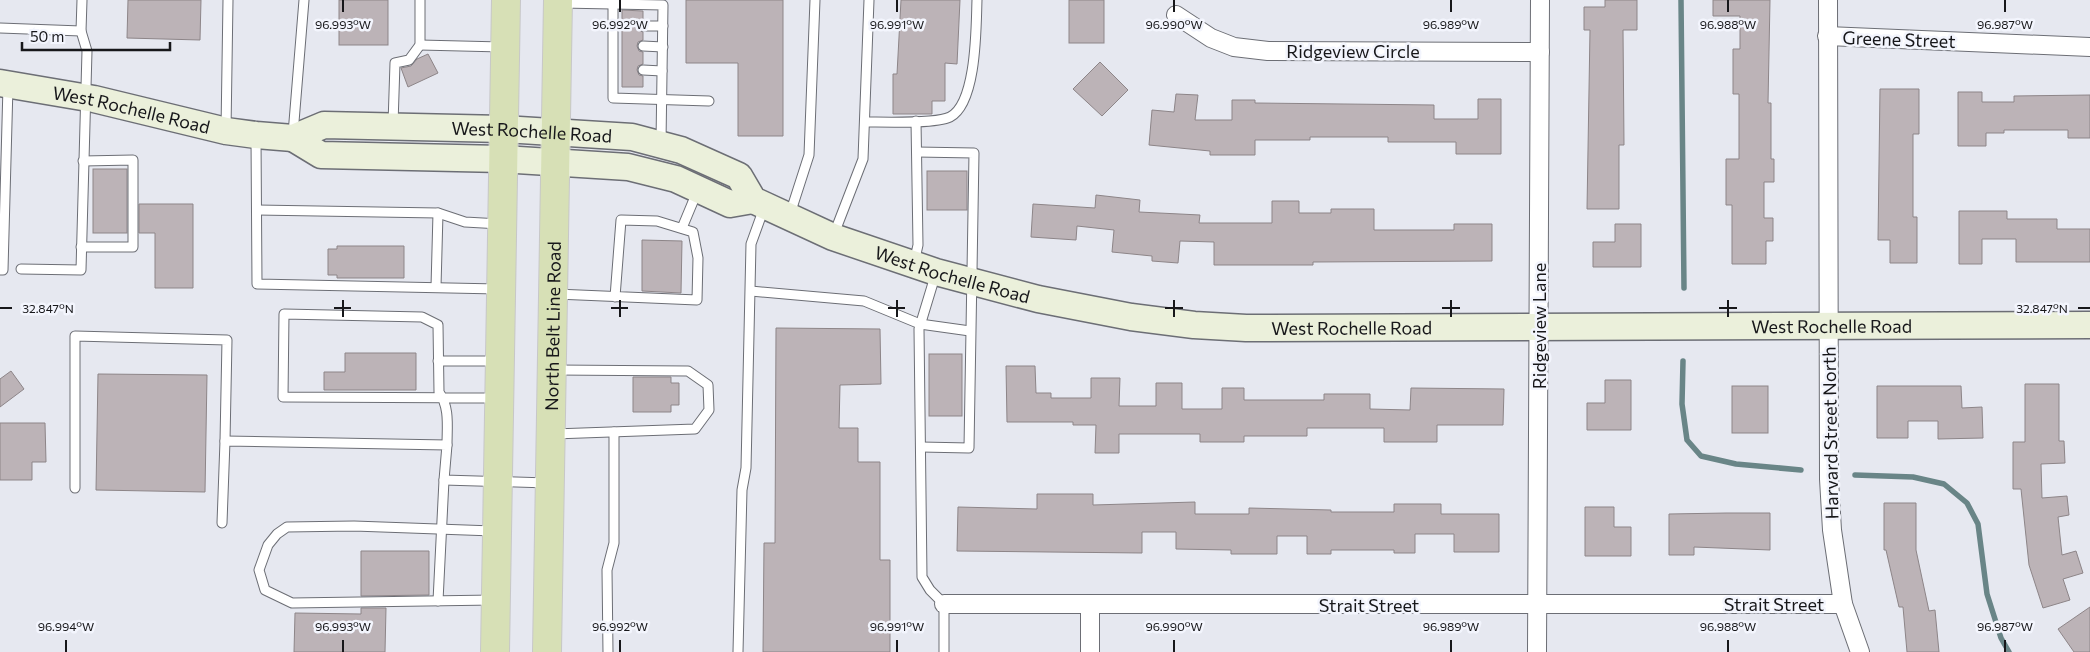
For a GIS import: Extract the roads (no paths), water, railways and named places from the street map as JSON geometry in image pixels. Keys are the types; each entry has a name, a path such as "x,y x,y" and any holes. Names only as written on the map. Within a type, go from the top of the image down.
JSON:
{"main road":[{"path":"495,652 504,47 503,1"},
{"name":"North Belt Line Road","path":"547,652 558,2"}],"street":[{"name":"Ridgeview Lane","path":"1537,652 1540,0"},
{"name":"Harvard Street North","path":"1828,0 1830,487 1832,530 1843,604 1860,652"},
{"name":"Ridgeview Circle","path":"1176,15 1211,38 1234,47 1268,51 1540,52"},
{"name":"Greene Street","path":"1827,36 2090,47"},
{"name":"West Rochelle Road","path":"4,83 84,97 226,131 293,138 321,155 502,159 628,167 676,179 730,204 759,203 833,237 925,269 971,282 1038,299 1131,317 1194,325 1246,328 2090,325"},
{"name":"West Rochelle Road","path":"293,138 324,125 502,129 632,138 682,150 738,176 759,203"},
{"name":"Strait Street","path":"944,604 1843,604"},
{"path":"1090,604 1090,652"}],"lane":[{"path":"21,269 81,270 84,97 87,51 81,31 82,0"},
{"path":"226,131 228,0"},
{"path":"293,138 304,0"},
{"path":"393,127 395,63 409,60 420,45 420,0"},
{"path":"789,216 809,155 815,0"},
{"path":"833,237 863,160 866,122 869,0"},
{"path":"866,122 916,121 950,117 958,110 974,73 977,0"},
{"path":"558,2 663,5 661,145"},
{"path":"613,4 617,25 617,70 613,98 709,101"},
{"path":"643,26 663,26"},
{"path":"0,28 81,31"},
{"path":"420,45 504,47"},
{"path":"643,46 663,47"},
{"path":"643,70 662,70"},
{"path":"0,270 3,270 4,83"},
{"path":"916,121 918,246 925,269 920,324 922,577 930,590 944,604 944,652"},
{"path":"256,135 257,284 500,289"},
{"path":"917,152 974,153 969,448 920,447"},
{"path":"81,247 133,247 133,160 83,161"},
{"path":"682,228 698,189"},
{"path":"738,652 742,490 746,468 751,244 759,203"},
{"path":"256,210 438,213 465,222 501,224"},
{"path":"436,288 438,213"},
{"path":"554,294 615,297 697,300 698,258 692,232 657,221 621,220 615,297"},
{"path":"751,291 864,301 920,324 970,331"},
{"path":"438,601 443,529 447,408 443,398 438,392 438,325 422,317 284,314 282,397 443,398 498,398"},
{"path":"75,488 74,336 227,340 226,441 222,523"},
{"path":"438,361 499,361"},
{"path":"552,370 688,371 708,385 709,410 695,429 552,434"},
{"path":"608,652 607,570 614,544 614,432"},
{"path":"226,441 446,445"},
{"path":"444,480 551,483"},
{"path":"495,600 292,603 265,590 259,570 268,545 277,534 287,527 354,526 496,531"}],"waterway":[{"path":"1681,0 1684,288"},
{"path":"1683,361 1682,404 1687,440 1701,456 1736,464 1801,470"},
{"path":"1855,475 1913,477 1944,484 1967,503 1978,524 1987,594 2001,638 2009,652"}]}
